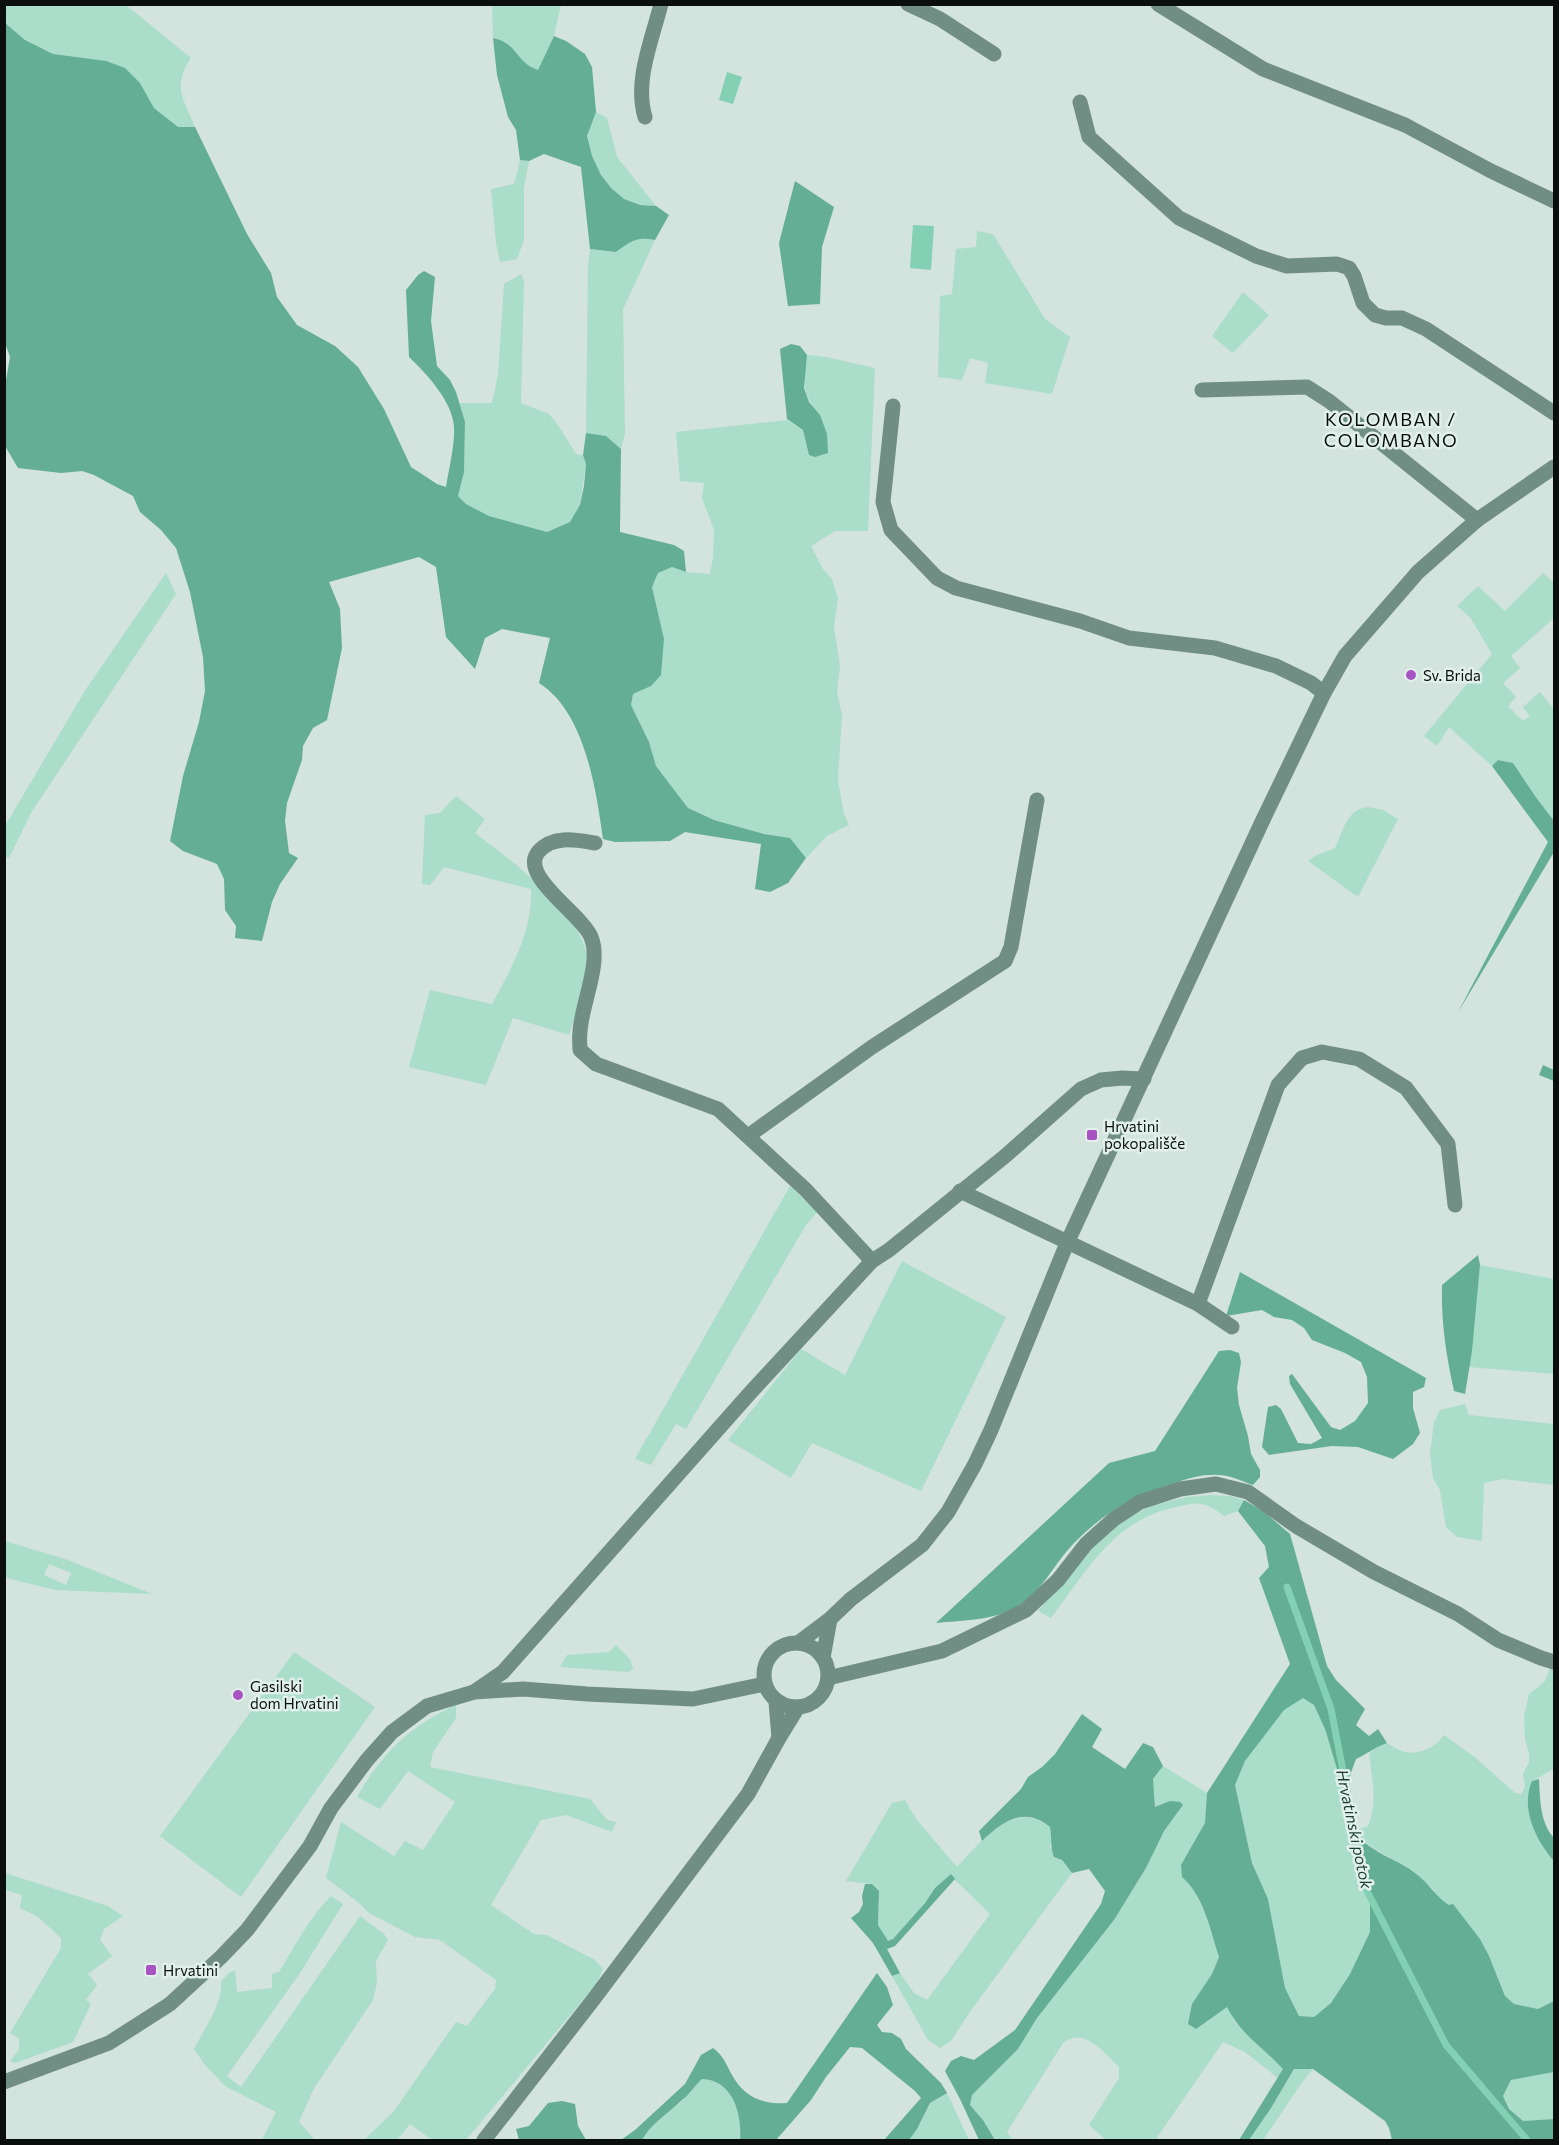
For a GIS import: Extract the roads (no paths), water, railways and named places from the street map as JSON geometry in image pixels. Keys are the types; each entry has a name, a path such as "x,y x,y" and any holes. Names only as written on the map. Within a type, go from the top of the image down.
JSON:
{"street":[{"path":"645,117 641,104 641,83 661,4"},
{"path":"908,4 940,19 994,54"},
{"path":"1158,4 1263,69 1405,125 1491,171 1554,201"},
{"path":"1080,102 1089,137 1179,218 1256,256 1287,266 1337,264 1349,268 1363,303 1375,315 1402,318 1426,329 1554,413"},
{"path":"1202,390 1307,387 1337,407 1477,520"},
{"path":"893,406 884,502 891,530 937,578 956,588 1080,621 1129,638 1215,648 1276,666 1311,683 1324,693"},
{"path":"798,1643 922,1545 948,1512 975,1464 1067,1243 1261,824 1324,693 1345,656 1418,572 1477,520 1554,467"},
{"path":"748,1136 872,1047 1005,960 1011,947 1037,800"},
{"path":"595,843 563,839 546,844 537,853 533,865 538,878 580,919 592,938 594,958 580,1031 580,1050 596,1064 718,1109 806,1190 872,1260"},
{"path":"1198,1304 1278,1085 1302,1058 1322,1052 1359,1059 1406,1088 1448,1144 1455,1205"},
{"path":"474,1692 503,1672 750,1393 872,1260 889,1250 1004,1157 1081,1089 1101,1080 1144,1079"},
{"path":"960,1191 1198,1304 1232,1327"},
{"path":"828,1678 942,1651 1026,1610 1058,1580 1086,1544 1114,1519 1140,1502 1180,1489 1216,1484 1248,1492 1296,1526 1374,1572 1458,1614 1498,1640 1554,1662"},
{"path":"823,1658 830,1619"},
{"path":"776,1702 791,1707 812,1704 825,1688 828,1678 827,1667 823,1658 807,1645 787,1644 770,1655 763,1674 764,1684 776,1702 779,1738"},
{"path":"4,2082 108,2043 170,2004 247,1930 310,1846 332,1808 367,1760 392,1732 427,1706 474,1692 523,1689 693,1699 764,1684"},
{"path":"484,2140 748,1794 798,1707"}],"waterway":[{"name":"Hrvatinski potok","path":"1287,1587 1331,1709 1366,1889 1446,2045 1527,2140"}],"place":[{"name":"Sv. Brida","path":"1411,675"},
{"name":"Hrvatini pokopališče","path":"1092,1135"},
{"name":"Gasilski dom Hrvatini","path":"238,1695"},
{"name":"Hrvatini","path":"151,1970"}],"district":[{"name":"KOLOMBAN / COLOMBANO","path":"1391,429"}]}
